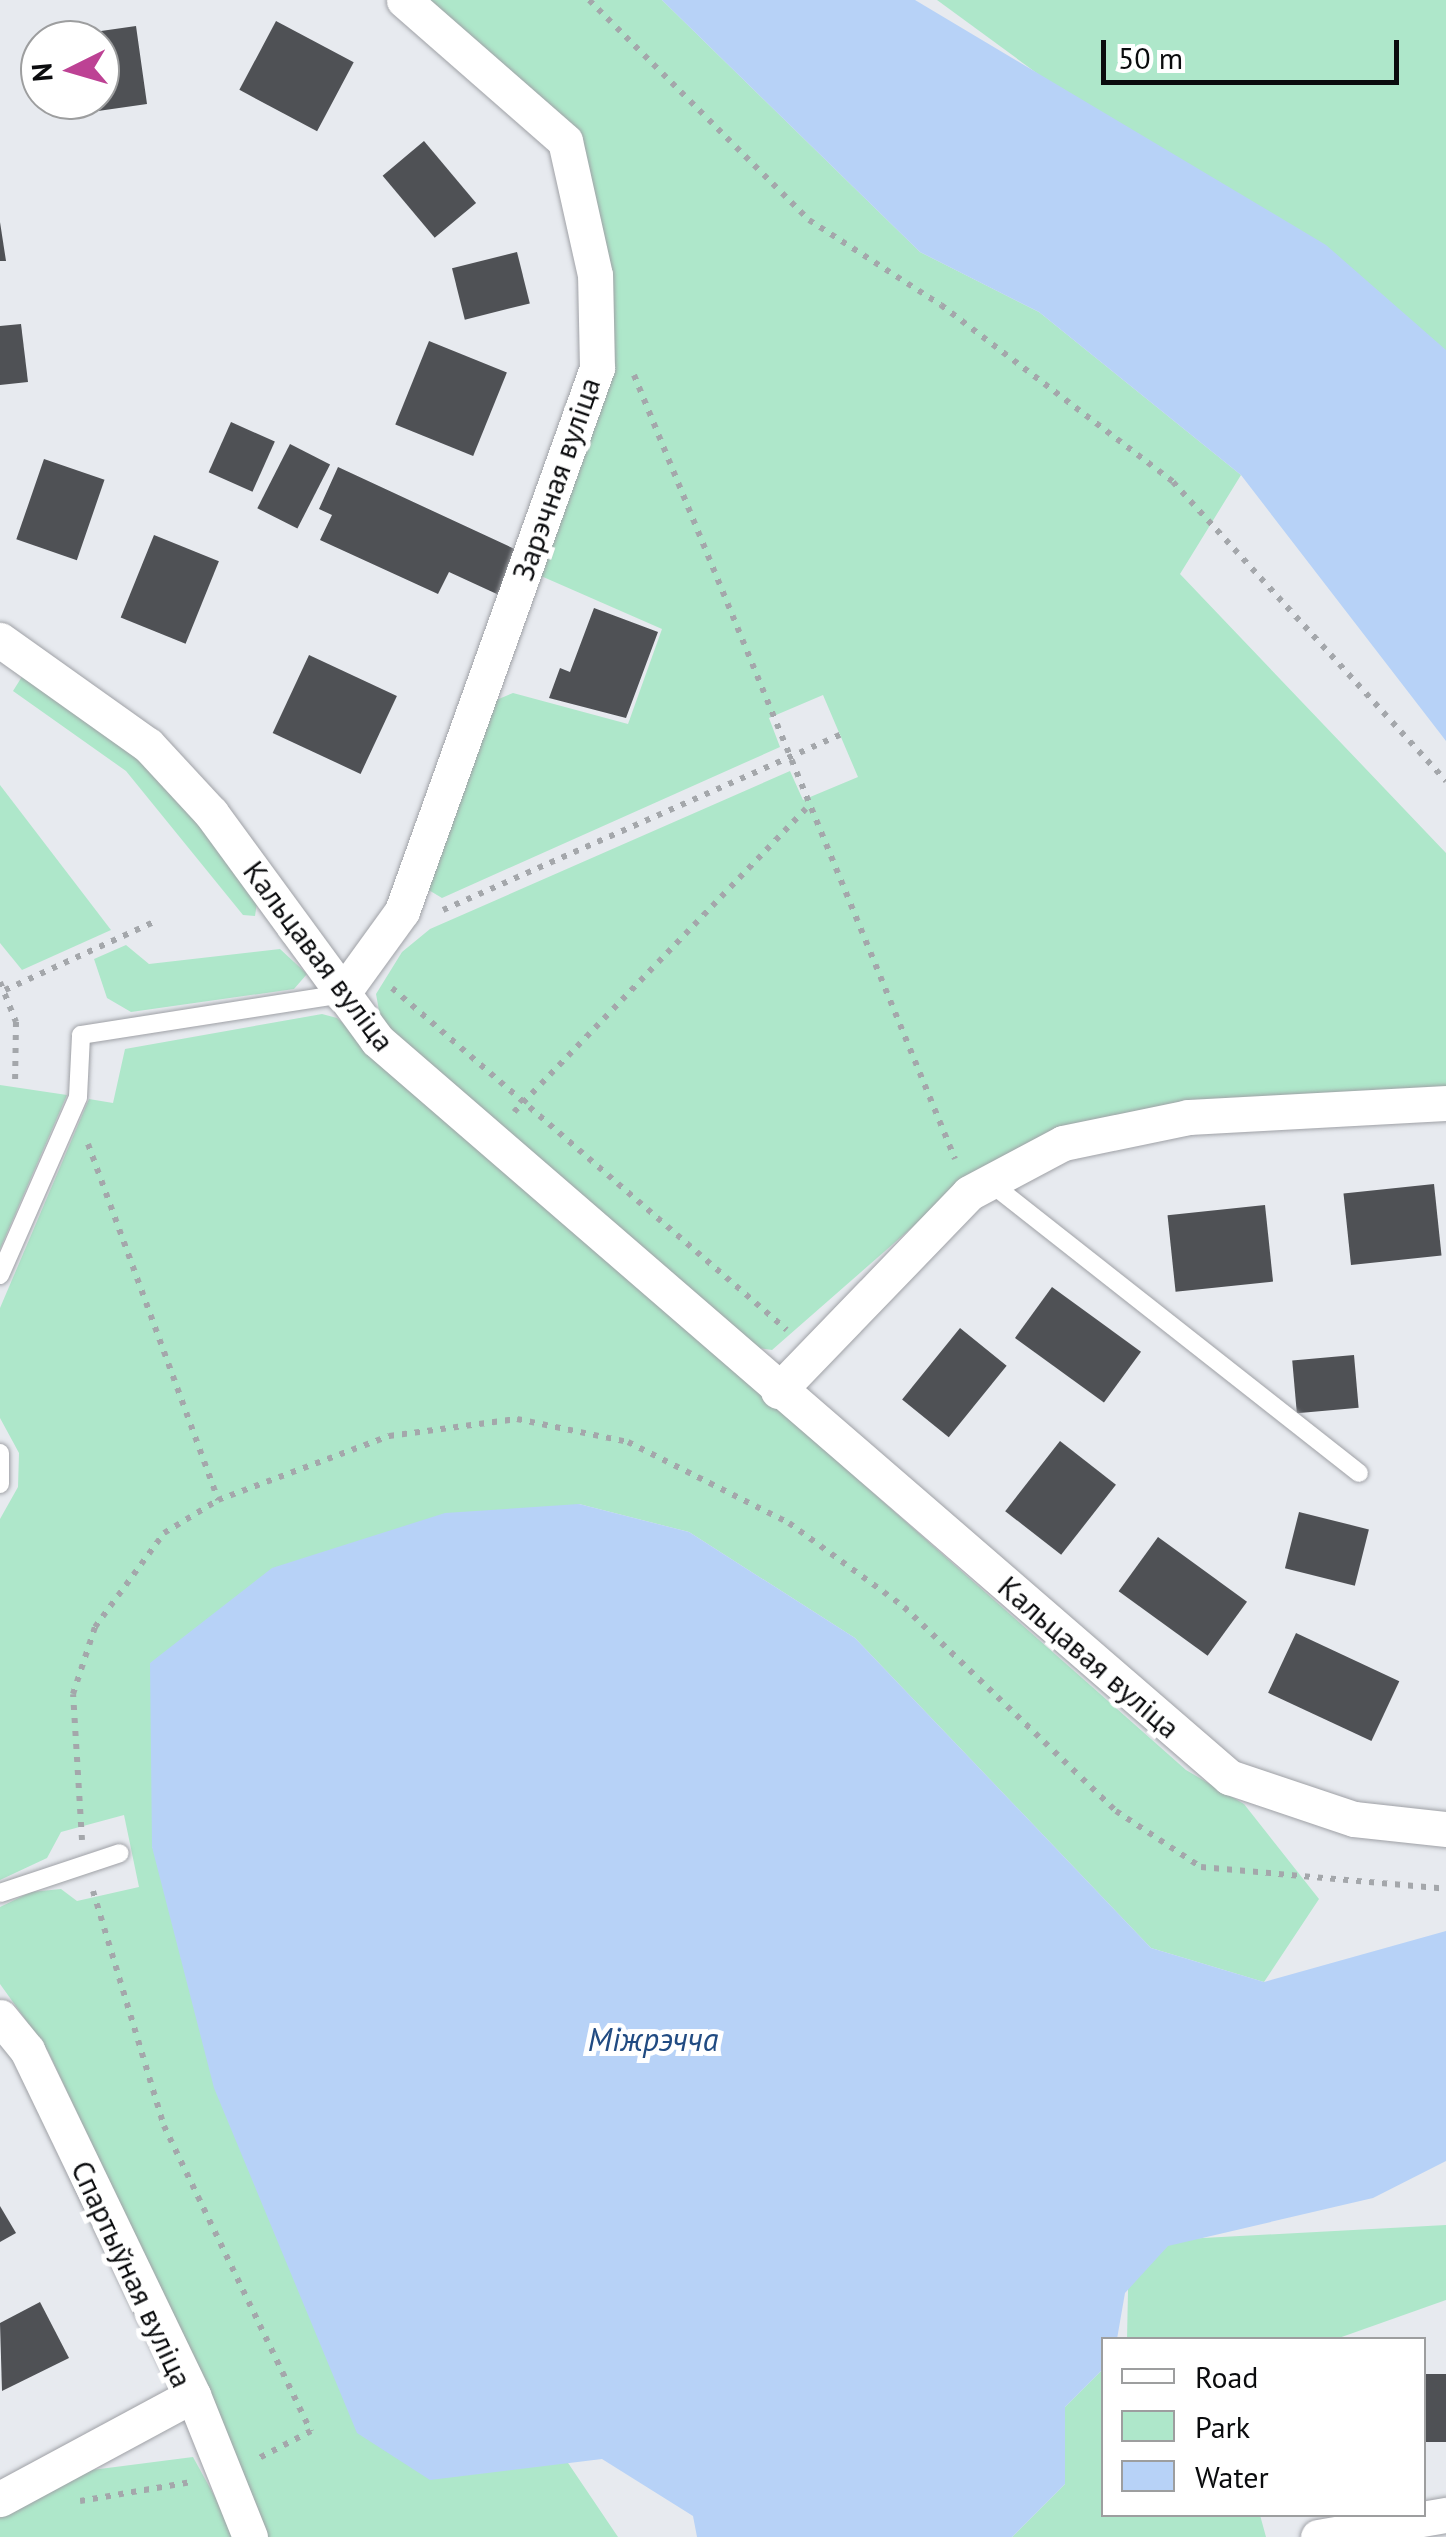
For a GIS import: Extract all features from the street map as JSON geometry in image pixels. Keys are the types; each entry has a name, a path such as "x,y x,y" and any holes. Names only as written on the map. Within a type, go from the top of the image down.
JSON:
{"street":[{"name":"Зарэчная вуліца","path":"342,994 402,911 596,368 595,275 565,141 404,0"},
{"name":"Кальцавая вуліца","path":"0,640 148,746 211,813 377,1040 778,1391 1229,1777 1354,1819 1446,1829"},
{"path":"778,1391 978,1187 1062,1142 1188,1117 1446,1104"},
{"name":"Спартыўная вуліца","path":"0,2017 27,2050 193,2395 0,2499"},
{"path":"193,2395 250,2537"},
{"path":"1318,2537 1446,2515"}],"lane":[{"path":"0,1275 78,1097 82,1035 342,994"},
{"path":"978,1187 1359,1473"},
{"path":"0,1453 0,1484"},
{"path":"0,1893 84,1860 120,1853"}],"path":[{"path":"589,0 809,220 941,304 1173,482 1446,780"},
{"path":"631,367 806,809 978,1187"},
{"path":"402,911 436,913 840,736"},
{"path":"489,1138 806,809"},
{"path":"15,1088 20,1052 2,986 156,921"},
{"path":"364,964 526,1099 814,1354"},
{"path":"65,1124 84,1132 218,1500"},
{"path":"74,2502 223,2476 312,2431 164,2126 84,1860 73,1694 95,1627 164,1533 218,1500 389,1436 517,1419 628,1442 789,1522 904,1607 1116,1811 1200,1868 1446,1890"}],"green space":[{"path":"427,0 662,0 920,252 1039,312 1241,475 1180,574 1446,853 1446,1091 1187,1107 965,1181 772,1350 751,1347 382,1027 376,994 402,952 430,929 790,771 803,800 858,777 823,695 769,718 780,747 442,898 427,889 494,701 513,693 628,724 662,629 541,576 610,372 579,141"},
{"path":"937,0 1446,0 1446,373"},
{"path":"23,675 139,759 198,823 257,903 255,916 243,915 126,771 13,691"},
{"path":"0,785 111,930 22,970 0,943"},
{"path":"126,945 149,964 280,949 307,974 294,989 131,1012 107,998 94,959"},
{"path":"322,1014 337,1018 1186,1770 1244,1804 1319,1899 1264,1982 1151,1948 855,1638 689,1532 579,1504 152,1847 618,2537 262,2537 193,2359 48,2051 0,1984 0,1907 31,1892 61,1889 77,1901 139,1887 124,1815 61,1832 47,1858 0,1880 0,1519 18,1487 19,1453 0,1418 0,1308 89,1099 113,1103 125,1049"},
{"path":"0,1085 67,1095 0,1249"},
{"path":"1446,2225 1446,2300 1342,2337 1127,2337 1129,2242"},
{"path":"1101,2371 1101,2517 1261,2517 1266,2537 1012,2537 1065,2484 1065,2407"},
{"path":"193,2457 237,2537 0,2537 0,2518 84,2471"}],"water":[{"path":"662,0 915,0 1326,245 1446,350 1446,741 1241,475 1039,312 920,252"},
{"name":"Міжрэчча","path":"579,1504 689,1532 855,1638 1151,1948 1264,1982 1446,1931 1446,2161 1373,2198 1168,2246 1125,2293 1117,2337 1101,2337 1101,2371 1065,2407 1065,2484 1012,2537 697,2537 693,2516 602,2459 430,2480 357,2433 214,2088 152,1847 150,1663 272,1568 445,1513"}],"building":[{"path":"276,21 354,62 317,131 239,90"},
{"path":"136,26 147,104 120,108 120,28"},
{"path":"424,141 476,203 435,238 383,176"},
{"path":"0,222 6,261 0,261"},
{"path":"517,252 530,303 465,320 452,268"},
{"path":"21,324 28,382 0,385 0,326"},
{"path":"429,341 507,372 473,456 395,424"},
{"path":"231,422 275,442 252,492 209,472"},
{"path":"290,444 330,464 297,529 257,508"},
{"path":"44,459 105,480 77,560 16,539"},
{"path":"338,467 519,551 499,595 449,572 438,594 320,540 332,515 319,509"},
{"path":"154,535 219,561 186,644 121,618"},
{"path":"594,608 658,632 626,718 549,698 560,668 570,672"},
{"path":"309,655 397,696 361,774 273,733"},
{"path":"1434,1184 1442,1256 1351,1265 1343,1194"},
{"path":"1265,1205 1273,1282 1176,1292 1168,1215"},
{"path":"1052,1287 1141,1352 1104,1403 1015,1338"},
{"path":"960,1328 1007,1366 949,1437 902,1399"},
{"path":"1354,1355 1359,1408 1297,1413 1292,1360"},
{"path":"1060,1441 1116,1485 1061,1555 1005,1511"},
{"path":"1299,1512 1369,1529 1355,1586 1285,1568"},
{"path":"1158,1537 1247,1602 1208,1656 1119,1591"},
{"path":"1296,1633 1399,1681 1371,1741 1268,1693"},
{"path":"0,2206 16,2233 0,2242"},
{"path":"40,2302 69,2358 2,2391 0,2323"},
{"path":"1426,2374 1446,2374 1446,2442 1426,2442"}]}
